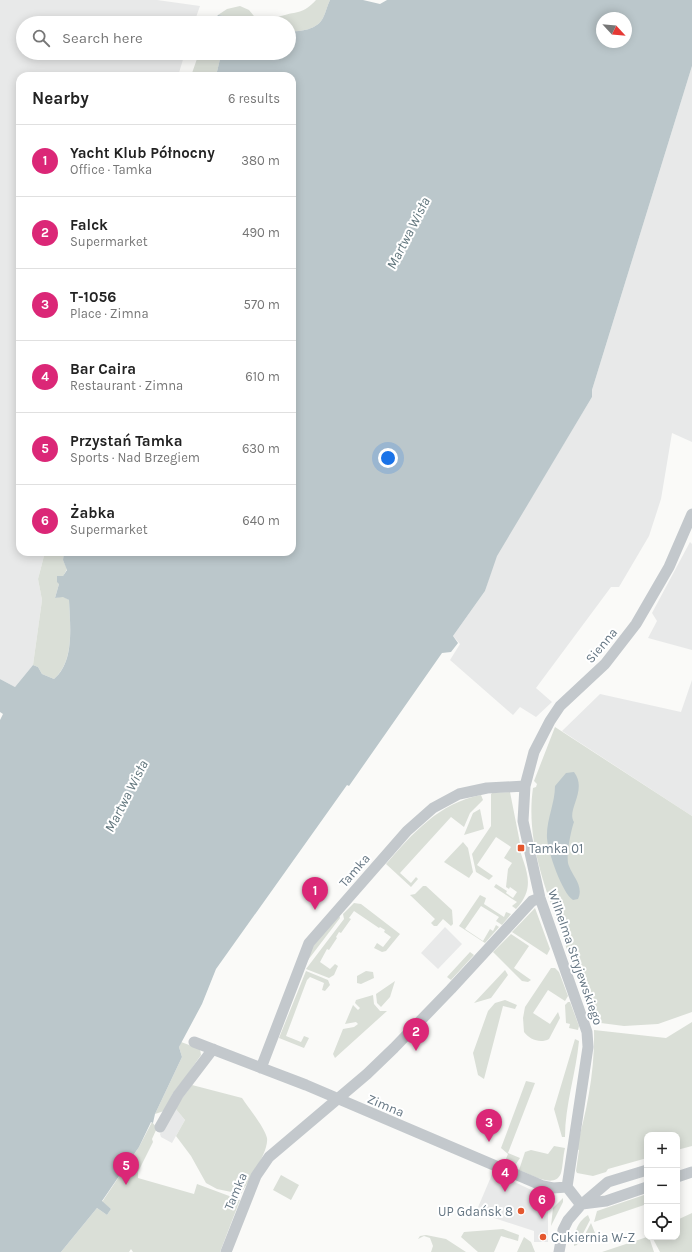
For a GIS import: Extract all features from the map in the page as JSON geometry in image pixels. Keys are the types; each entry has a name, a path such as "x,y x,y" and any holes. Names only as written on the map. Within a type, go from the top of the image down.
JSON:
{"street":[{"name":"Sienna","path":"525,786 534,752 550,721 560,706 577,689 594,676 605,664 636,624 669,567 692,514"},
{"name":"Wilhelma Stryjewskiego","path":"525,786 523,821 540,898 587,1032 588,1047 567,1187"},
{"name":"Tamka","path":"261,1068 309,944 407,831 433,808 459,794 486,788 525,786"},
{"name":"Tamka","path":"226,1252 256,1176 269,1157 338,1099 394,1048 532,901 540,898"},
{"name":"Zimna","path":"194,1042 338,1099 543,1186 553,1188 567,1187"},
{"path":"160,1127 178,1095 213,1049"},
{"path":"559,1252 563,1230 568,1220 581,1204 608,1182 644,1171"},
{"path":"567,1187 581,1204"},
{"path":"581,1204 606,1201 644,1188"}],"shaded area":[{"path":"0,0 157,0 200,6 196,16 16,16 16,60 183,60 179,72 16,72 16,556 44,556 38,579 42,600 33,665 15,687 0,679"},
{"path":"316,0 330,0 320,22 308,29 296,31 296,16 281,16 304,10"},
{"path":"240,6 249,10 254,16 218,15 227,9"},
{"path":"197,60 220,60 217,72 192,72"},
{"path":"692,66 692,442 672,433 661,499 649,536 619,587 611,587 536,688 552,702 536,717 520,707 513,715 450,660 460,644 453,636 485,591 496,556 592,397 592,390"},
{"path":"690,542 692,544 692,650 648,638 657,621 652,613"},
{"path":"44,556 64,556 63,560 67,569 59,584 55,598 63,596 69,600 70,642 65,663 61,671 54,679 42,674 38,667 33,665 42,600 38,579"},
{"path":"692,680 692,816 562,731 600,694 681,712"},
{"path":"555,727 692,816 692,1012 658,1024 624,1026 593,1022 547,893 537,859 534,842 531,806 533,788 536,787 537,784 534,781"},
{"path":"510,792 520,843 518,843 528,876 526,892 523,900 516,909 512,906 517,902 494,887 496,884 507,891 506,893 513,898 517,892 510,887 509,889 506,887 508,869 512,863 504,858 511,847 496,837 477,865 493,876 489,880 476,872 472,854 491,826 491,794"},
{"path":"481,795 483,800 470,813 464,827 451,817 400,873 411,883 416,877 418,879 411,887 386,864 406,841 440,812 466,799"},
{"path":"480,809 484,829 464,835 473,813"},
{"path":"463,842 468,848 473,872 469,878 444,862"},
{"path":"423,886 426,886 452,910 453,924 451,926 443,919 437,926 434,926 431,923 435,919 410,895 415,894"},
{"path":"480,895 486,898 484,904 504,917 506,912 511,914 502,925 496,921 499,917 481,906 465,929 483,941 490,929 493,931 496,925 499,927 485,943 459,926"},
{"path":"354,903 361,904 400,934 386,951 382,952 374,948 377,943 383,947 391,937 384,932 385,930 380,927 379,928 354,911 349,918 351,919 341,933 339,932 336,937 337,938 329,950 327,949 320,962 330,969 335,964 338,966 334,975 329,978 306,969 344,919 343,914"},
{"path":"535,908 550,949 547,955 512,932"},
{"path":"339,914 340,918 305,964 313,946"},
{"path":"445,927 462,944 438,969 421,953"},
{"path":"511,934 529,946 514,968 531,980 528,982 522,981 493,952"},
{"path":"470,952 474,955 451,980 447,977"},
{"path":"551,968 555,968 559,972 568,996 565,1001 548,990 533,1013 550,1024 558,1012 560,1018 549,1039 538,1041 532,1039 524,1032 523,1018 525,1007"},
{"path":"505,970 508,975 491,998 474,1003"},
{"path":"306,971 328,980 330,985 325,991 322,990 324,983 310,977 307,980 286,1036 301,1042 304,1036 309,1038 304,1048 279,1038"},
{"path":"366,971 373,972 374,978 361,984 357,983 357,976"},
{"path":"395,981 390,997 381,1007 377,1003 376,994"},
{"path":"373,995 374,1004 380,1011 387,1011 335,1058 333,1054 343,1029 354,1027 358,1024 356,1022 345,1024 353,1005 358,1010 360,1008 355,1003 356,1000"},
{"path":"505,1000 517,1005 515,1009 503,1006 484,1079 478,1075 473,1053 488,1011 495,1003"},
{"path":"570,1002 579,1026 578,1030 569,1028 570,1024 566,1023 565,1005"},
{"path":"692,1022 692,1146 680,1149 680,1132 644,1132 644,1159 608,1169 606,1172 593,1176 577,1173 579,1150 576,1149 590,1090 594,1030 666,1038"},
{"path":"575,1039 579,1041 578,1053 565,1125 565,1137 562,1137 554,1109"},
{"path":"181,1042 200,1049 201,1055 173,1093 164,1111 155,1114 182,1057 179,1047"},
{"path":"526,1081 535,1083 508,1153 520,1158 514,1167 505,1161 508,1154 501,1148"},
{"path":"192,1085 242,1098 266,1134 267,1144 265,1151 241,1194 217,1189 206,1183 191,1156 176,1136 185,1120 175,1108"},
{"path":"175,1108 185,1120 172,1143 161,1137 160,1134"},
{"path":"152,1122 157,1128 152,1139 153,1142 138,1172 138,1178 194,1194 197,1184 240,1200 220,1252 133,1252 131,1249 129,1252 61,1252 97,1208 107,1215 111,1209 102,1202 139,1147"},
{"path":"554,1146 565,1148 562,1170 558,1178 548,1181 519,1170 525,1152 531,1150 548,1154"},
{"path":"493,1172 540,1194 546,1195 544,1207 548,1210 548,1242 534,1242 534,1231 476,1212"},
{"path":"281,1175 299,1185 291,1200 273,1190"},
{"path":"536,1189 551,1193 548,1210 544,1208 546,1195 540,1194"},
{"path":"644,1195 644,1205 594,1222 597,1211"},
{"path":"563,1198 563,1202 551,1226 553,1208"},
{"path":"692,1213 692,1252 660,1252 654,1240 680,1240 680,1219"},
{"path":"588,1215 590,1220 577,1245 574,1246 577,1228 581,1221"},
{"path":"591,1223 597,1238 580,1244"},
{"path":"503,1229 519,1235 518,1241 501,1236 494,1252 478,1252 461,1237 464,1232"},
{"path":"426,1235 446,1239 466,1252 431,1252 433,1246 430,1238 424,1236 418,1239 420,1236"},
{"path":"524,1237 531,1242 535,1252 517,1252"},
{"path":"644,1238 644,1240 650,1240 654,1252 602,1252"}],"water":[{"name":"Martwa Wisła","path":"330,0 363,0 380,4 387,0 692,0 692,66 592,390 592,397 497,556 485,591 453,636 458,643 451,652 442,653 349,786 347,785 216,969 202,1004 179,1047 182,1057 155,1114 153,1123 151,1122 139,1147 102,1201 111,1209 107,1215 97,1208 61,1252 0,1252 0,720 3,714 0,712 0,679 15,687 33,665 38,667 42,674 54,679 61,672 68,653 70,642 69,600 63,597 55,598 59,584 57,582 57,576 63,576 67,570 63,560 64,556 296,556 296,72 217,72 220,60 296,60 296,31 308,29 320,22"},
{"path":"574,772 578,779 579,786 572,817 574,822 568,851 568,862 579,886 580,894 578,899 573,900 564,889 556,872 548,844 547,831 554,799 555,786 566,773"}],"place":[{"name":"Tamka 01","path":"521,848"},
{"name":"Yacht Klub Północny","path":"315,910"},
{"name":"Falck","path":"416,1051"},
{"name":"T-1056","path":"489,1142"},
{"name":"Przystań Tamka","path":"126,1185"},
{"name":"Bar Caira","path":"505,1192"},
{"name":"UP Gdańsk 8","path":"521,1211"},
{"name":"Żabka","path":"542,1219"},
{"name":"Cukiernia W-Z","path":"543,1237"}]}
